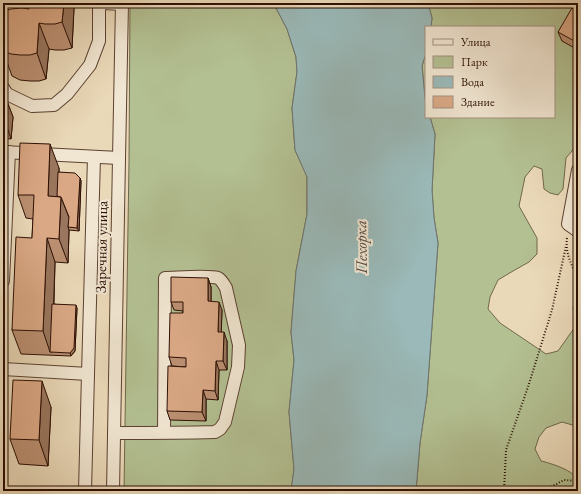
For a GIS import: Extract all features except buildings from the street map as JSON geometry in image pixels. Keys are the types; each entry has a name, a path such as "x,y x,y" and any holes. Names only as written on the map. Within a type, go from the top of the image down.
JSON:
{"street":[{"path":"3,15 10,3"},
{"path":"3,88 7,94 32,106 54,105 67,94 90,65 99,40 101,3 122,3"},
{"name":"Заречная улица","path":"113,491 122,3"},
{"path":"3,282 6,152 118,158"},
{"path":"85,491 94,157"},
{"path":"573,227 578,170"},
{"path":"114,433 164,433 215,432 220,429 225,422 237,372 238,345 226,288 223,282 218,278 165,278 164,433"},
{"path":"3,369 88,374"}],"path":[{"path":"504,491 506,450 528,387 552,310 566,246 573,227"},
{"path":"566,246 571,264 578,277"},
{"path":"543,491 564,480 578,481"}],"green space":[{"path":"130,3 269,3 276,8 287,29 296,57 297,72 292,108 295,150 307,176 307,214 296,271 291,332 294,360 289,412 294,469 291,491 124,491"},
{"path":"428,3 578,3 578,142 566,158 563,189 558,195 550,193 544,189 542,169 534,166 525,177 519,206 537,238 537,254 529,262 498,280 490,297 488,309 500,323 546,354 558,351 577,324 573,308 574,303 578,303 578,427 562,422 546,428 539,437 535,449 541,461 562,468 573,474 578,482 578,491 416,491 420,443 427,395 438,243 432,190 435,134 430,118 555,118 555,26 431,26 432,18"},
{"path":"425,56 425,98 422,66"}],"water":[{"name":"Пехорка","path":"269,3 428,3 432,18 431,26 425,26 425,56 422,66 425,118 430,118 435,134 432,190 438,243 427,395 420,443 416,491 291,491 294,469 289,412 294,360 291,332 296,271 307,214 307,177 295,150 292,108 297,72 296,57 287,29 276,8"}]}
